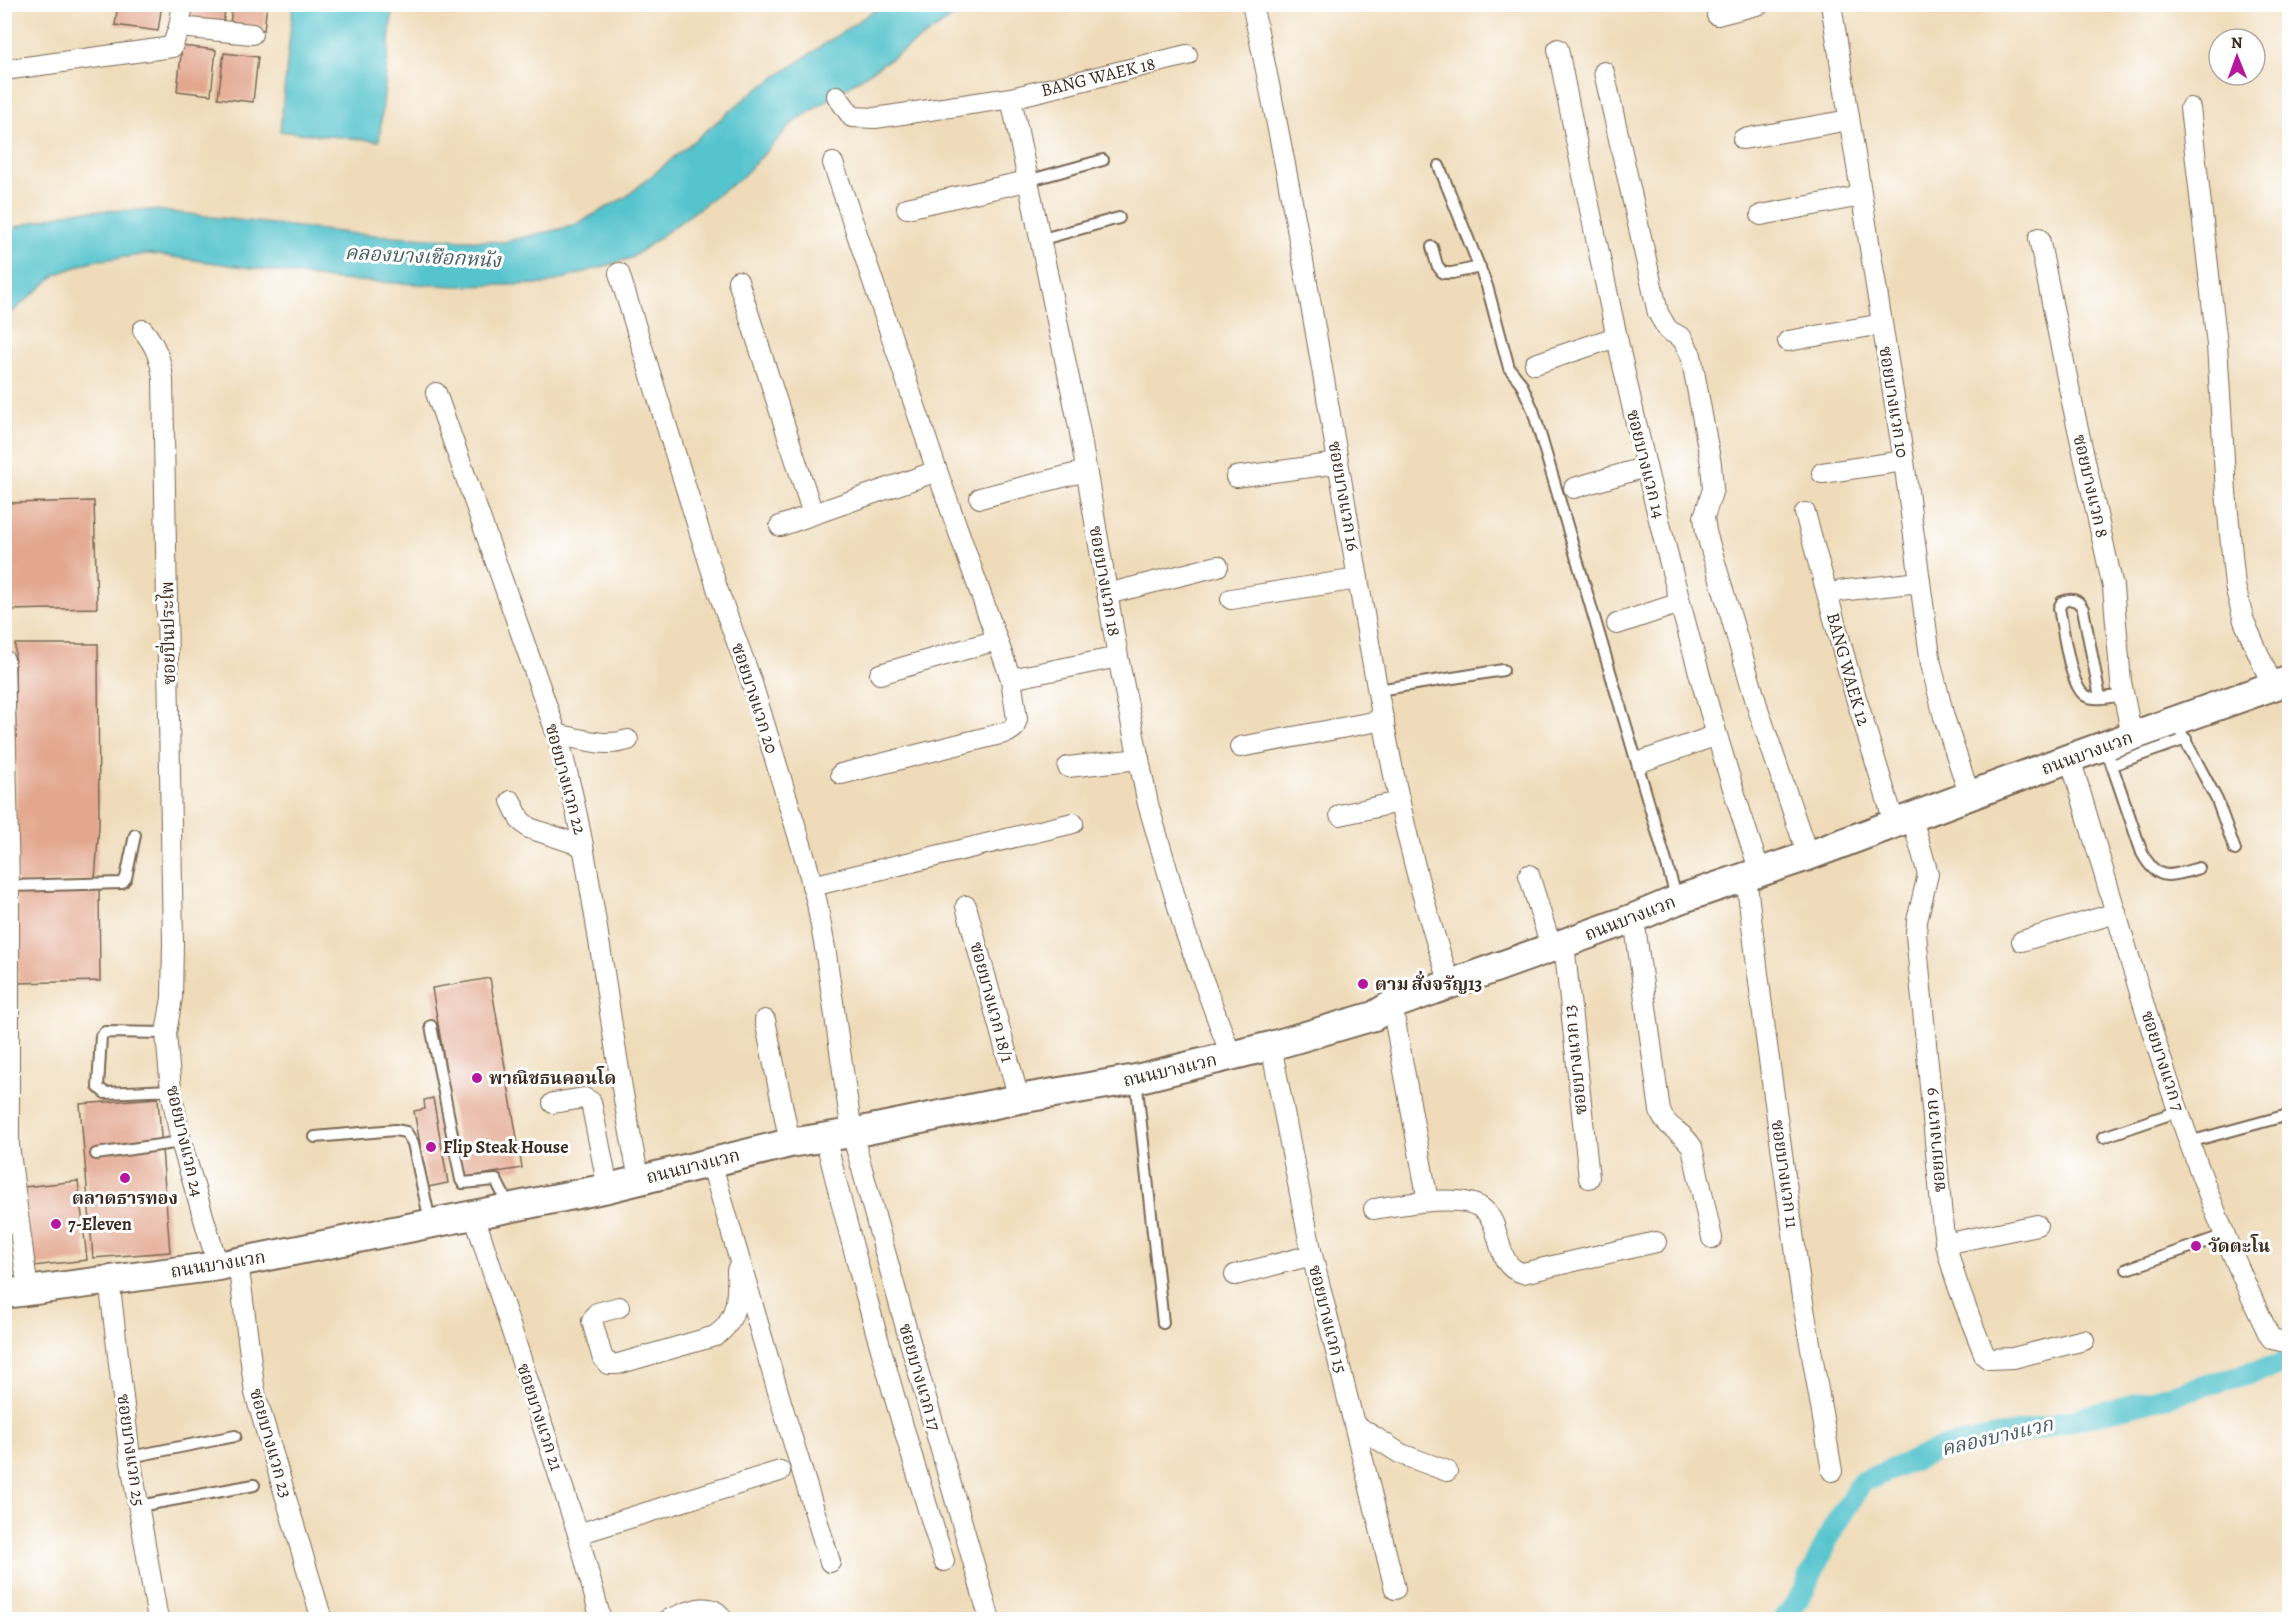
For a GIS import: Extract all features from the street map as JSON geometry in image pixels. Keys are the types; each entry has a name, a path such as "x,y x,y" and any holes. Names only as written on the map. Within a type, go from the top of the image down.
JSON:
{"main road":[{"name":"ถนนบางแวก","path":"16,1293 228,1264 431,1225 509,1206 608,1188 790,1143 1136,1079 1271,1046 1374,1016 1392,1005 1450,983 1634,918 1677,900 1808,856 2070,758 2109,755 2132,736 2180,730 2281,683"}],"street":[{"path":"4,70 172,47 179,27 183,4"},
{"name":"ซอยบางแวก 16","path":"1252,4 1274,102 1310,293 1358,579 1400,802 1419,881 1450,983"},
{"path":"1717,15 1760,4"},
{"name":"ซอยบางแวก 10","path":"1831,4 1904,461 1931,664 1970,797"},
{"path":"179,27 252,34"},
{"name":"ซอยบางแวก 14","path":"1558,49 1616,337 1680,603 1753,874"},
{"name":"BANG WAEK 18","path":"837,96 852,117 875,118 1011,98 1187,55"},
{"path":"1604,72 1658,313 1668,330 1682,338 1691,355 1713,481 1713,489 1704,517 1706,532 1759,712 1808,856"},
{"name":"ซอยบางแวก 18","path":"1011,98 1086,471 1118,657 1155,832 1185,931 1231,1056"},
{"path":"2190,108 2217,345 2226,492 2235,586 2244,621 2281,683"},
{"path":"1743,139 1849,120"},
{"path":"833,163 937,471 1011,680 1017,719 1014,728 1008,732 841,774"},
{"path":"907,208 1027,181"},
{"path":"1761,215 1861,196"},
{"name":"ซอยบางแวก 8","path":"2039,238 2072,402 2114,586 2124,695 2132,736"},
{"name":"ซอยบางแวก 20","path":"619,273 718,591 751,680 812,886 826,954 839,1135"},
{"path":"738,281 813,514"},
{"path":"1788,341 1882,324"},
{"name":"ซอยปิ่นประไพ","path":"143,330 152,340 161,359 163,380 173,942"},
{"path":"1535,364 1616,337"},
{"name":"ซอยบางแวก 22","path":"436,393 557,735 570,779 583,846 619,1075 639,1179"},
{"path":"1822,473 1904,461"},
{"path":"1236,477 1338,464"},
{"path":"1574,488 1647,467"},
{"path":"780,526 937,471"},
{"path":"980,498 1086,471"},
{"name":"BANG WAEK 12","path":"1805,513 1853,688 1904,821"},
{"path":"1107,594 1218,566"},
{"path":"1231,599 1358,579"},
{"path":"1839,591 1920,582"},
{"path":"1617,624 1680,603"},
{"path":"880,674 997,640"},
{"path":"1011,680 1118,657"},
{"path":"4,660 7,1145 16,1293"},
{"path":"1240,747 1384,720"},
{"path":"557,735 577,737 605,745 628,740"},
{"path":"1643,760 1717,735"},
{"name":"ซอยบางแวก 7","path":"2070,758 2116,913 2189,1142 2225,1235 2269,1335 2272,1339 2289,1343"},
{"path":"1068,768 1139,759"},
{"path":"511,801 520,820 529,828 583,846"},
{"path":"1340,815 1400,802"},
{"name":"ซอยบางแวก 9","path":"1904,821 1928,874 1916,934 1945,1244 1968,1315 1985,1356 1989,1359 2013,1358 2085,1340"},
{"path":"812,886 1073,823"},
{"name":"ซอยบางแวก 11","path":"1753,874 1801,1292 1832,1471"},
{"name":"ซอยบางแวก 13","path":"1529,875 1557,945 1588,1178"},
{"name":"ซอยบางแวก 18/1","path":"966,906 1019,1099"},
{"path":"2022,941 2116,913"},
{"path":"1634,918 1660,1111 1664,1121 1686,1136 1692,1147 1712,1238"},
{"name":"ซอยบางแวก 24","path":"173,942 172,998 166,1033 171,1090 181,1142 228,1264"},
{"path":"1392,1005 1428,1201"},
{"path":"765,1020 790,1143"},
{"name":"ซอยบางแวก 15","path":"1271,1046 1312,1256 1395,1589"},
{"path":"553,1102 584,1098 591,1102 608,1188"},
{"path":"839,1135 875,1332 944,1561"},
{"name":"ซอยบางแวก 17","path":"839,1135 915,1360 990,1620"},
{"path":"711,1162 830,1562"},
{"path":"1374,1209 1428,1201 1464,1202 1479,1206 1491,1217 1504,1257 1509,1265 1514,1271 1523,1273 1656,1242"},
{"name":"ซอยบางแวก 21","path":"474,1215 578,1534 601,1620"},
{"path":"1945,1244 2037,1225"},
{"path":"619,1307 597,1313 592,1321 602,1356 608,1364 618,1364 715,1336 725,1330 735,1312 738,1290 737,1255"},
{"path":"1235,1275 1312,1256"},
{"name":"ซอยบางแวก 23","path":"228,1264 255,1393 322,1620"},
{"name":"ซอยบางแวก 25","path":"109,1279 130,1457 158,1620"},
{"path":"1354,1424 1401,1454 1447,1471"},
{"path":"578,1534 780,1471"},
{"path":"668,1620 707,1607 714,1609 723,1620"}],"lane":[{"path":"1027,181 1104,160"},
{"path":"1439,166 1487,286 1509,368 1521,383 1533,410 1677,900"},
{"path":"1039,240 1119,218"},
{"path":"1432,247 1437,265 1443,273 1480,267"},
{"path":"2100,697 2083,609 2080,603 2068,599 2062,602 2060,608 2074,679 2081,692 2086,696 2100,697 2124,695"},
{"path":"1378,690 1503,670"},
{"path":"2199,868 2174,874 2160,874 2150,869 2142,853 2109,755 2180,730 2217,800 2235,850"},
{"path":"7,877 122,883 126,878 135,835"},
{"path":"431,1026 461,1180 463,1183 496,1180 509,1206"},
{"path":"166,1033 105,1032 101,1036 98,1086 105,1093 171,1090"},
{"path":"1136,1079 1162,1323"},
{"path":"2103,1137 2179,1111"},
{"path":"2189,1142 2288,1115"},
{"path":"315,1137 395,1130 406,1132 413,1143 431,1225"},
{"path":"96,1154 181,1142"},
{"path":"2127,1269 2225,1235"},
{"path":"130,1457 235,1436"},
{"path":"139,1506 254,1485"}],"water":[{"path":"293,5 393,5 379,141 280,131"},
{"name":"คลองบางเชือกหนัง","path":"882,5 972,5 794,122 742,177 631,258 546,284 455,286 337,280 151,254 92,261 57,274 5,318 5,238 16,227 74,211 155,210 355,234 503,242 573,226 626,197 748,96"}],"building":[{"path":"118,4 162,4 158,31 115,25"},
{"path":"191,4 226,4 223,24 189,19"},
{"path":"232,4 267,4 264,30 230,26"},
{"path":"182,46 216,50 211,95 177,91"},
{"path":"224,53 258,57 253,102 218,98"},
{"path":"94,501 97,608 8,610 6,503"},
{"path":"15,644 98,644 99,826 95,880 17,884"},
{"path":"99,889 100,981 18,983 16,890"},
{"name":"พาณิชธนคอนโด","path":"490,978 522,1168 464,1178 432,988"},
{"name":"ตลาดธารทอง","path":"158,1098 170,1252 93,1258 80,1104"},
{"name":"Flip Steak House","path":"433,1098 448,1183 428,1187 414,1111 425,1109 424,1100"},
{"name":"7-Eleven","path":"78,1181 87,1260 33,1266 24,1187"}],"waterway":[{"name":"คลองบางแวก","path":"1784,1620 1804,1590 1834,1526 1862,1482 1942,1448 2036,1429 2290,1362"}],"place":[{"name":"ตาม สั่งจรัญ13","path":"1363,984"},
{"name":"พาณิชธนคอนโด","path":"477,1078"},
{"name":"Flip Steak House","path":"431,1147"},
{"name":"ตลาดธารทอง","path":"125,1178"},
{"name":"7-Eleven","path":"56,1224"},
{"name":"วัดตะโน","path":"2196,1246"}]}
